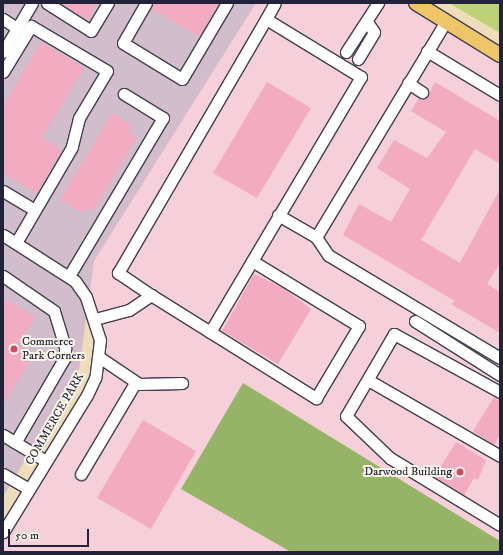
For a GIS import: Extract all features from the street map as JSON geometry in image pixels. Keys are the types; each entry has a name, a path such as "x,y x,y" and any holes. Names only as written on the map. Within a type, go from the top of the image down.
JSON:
{"main road":[{"path":"417,3 500,55"}],"street":[{"path":"3,52 32,3"},
{"path":"47,3 91,30 108,3"},
{"path":"146,3 123,43 182,79 227,3"},
{"path":"252,261 359,326 316,398 118,273 275,3"},
{"path":"346,52 378,3"},
{"path":"3,19 17,28"},
{"path":"210,332 361,77 266,19"},
{"path":"316,237 446,21"},
{"path":"358,59 374,32 367,22"},
{"path":"3,72 31,26 107,71 79,118 72,147 16,243"},
{"path":"427,51 500,94"},
{"path":"408,83 422,92"},
{"path":"69,276 163,118 124,94"},
{"path":"3,191 35,210"},
{"path":"278,215 316,237 328,255 496,356"},
{"name":"COMMERCE PARK","path":"3,236 69,276 86,297 95,319 100,357 87,395 3,532"},
{"path":"3,276 54,311 65,348 65,357 15,442"},
{"path":"95,319 129,310 152,295"},
{"path":"415,321 461,348 500,375"},
{"path":"500,392 476,377 394,334 346,416 390,458 500,525"},
{"path":"461,348 496,356"},
{"path":"100,357 135,383 182,383"},
{"path":"368,380 500,456"},
{"path":"81,474 135,383"},
{"path":"3,435 46,461"},
{"path":"3,474 29,489"}],"shaded area":[{"path":"3,3 256,3 94,261 79,370 3,497"},
{"path":"249,3 418,3 500,54 500,541 244,383 181,489 291,552 3,552 3,532 87,395 99,357 86,297 94,261"}],"green space":[{"path":"449,3 500,3 500,33"},
{"path":"243,383 500,541 500,552 291,552 181,489"}],"building":[{"path":"60,3 98,3 88,20"},
{"path":"153,3 219,3 199,37 151,8"},
{"path":"41,42 84,68 42,138 62,150 37,193 3,173 3,106"},
{"path":"267,82 311,108 257,198 213,173"},
{"path":"435,82 500,121 500,164 475,149 421,240 460,263 500,189 500,263 487,284 500,292 500,333 451,304 455,301 343,235 359,204 391,222 410,189 377,168 394,140 427,158 446,132 411,111 419,98 428,96"},
{"path":"112,113 132,126 129,132 137,137 93,211 86,207 82,213 60,200"},
{"path":"254,274 283,288 311,309 278,364 222,331"},
{"name":"Commerce Park Corners","path":"3,298 35,317 18,345 34,354 3,405"},
{"path":"494,397 500,399 500,435 494,445 473,431"},
{"path":"143,420 196,451 151,529 97,498"},
{"name":"Darwood Building","path":"456,442 486,460 478,480 474,478 464,495 434,477"}],"place":[{"name":"Commerce Park Corners","path":"14,349"},
{"name":"Darwood Building","path":"460,472"}]}
